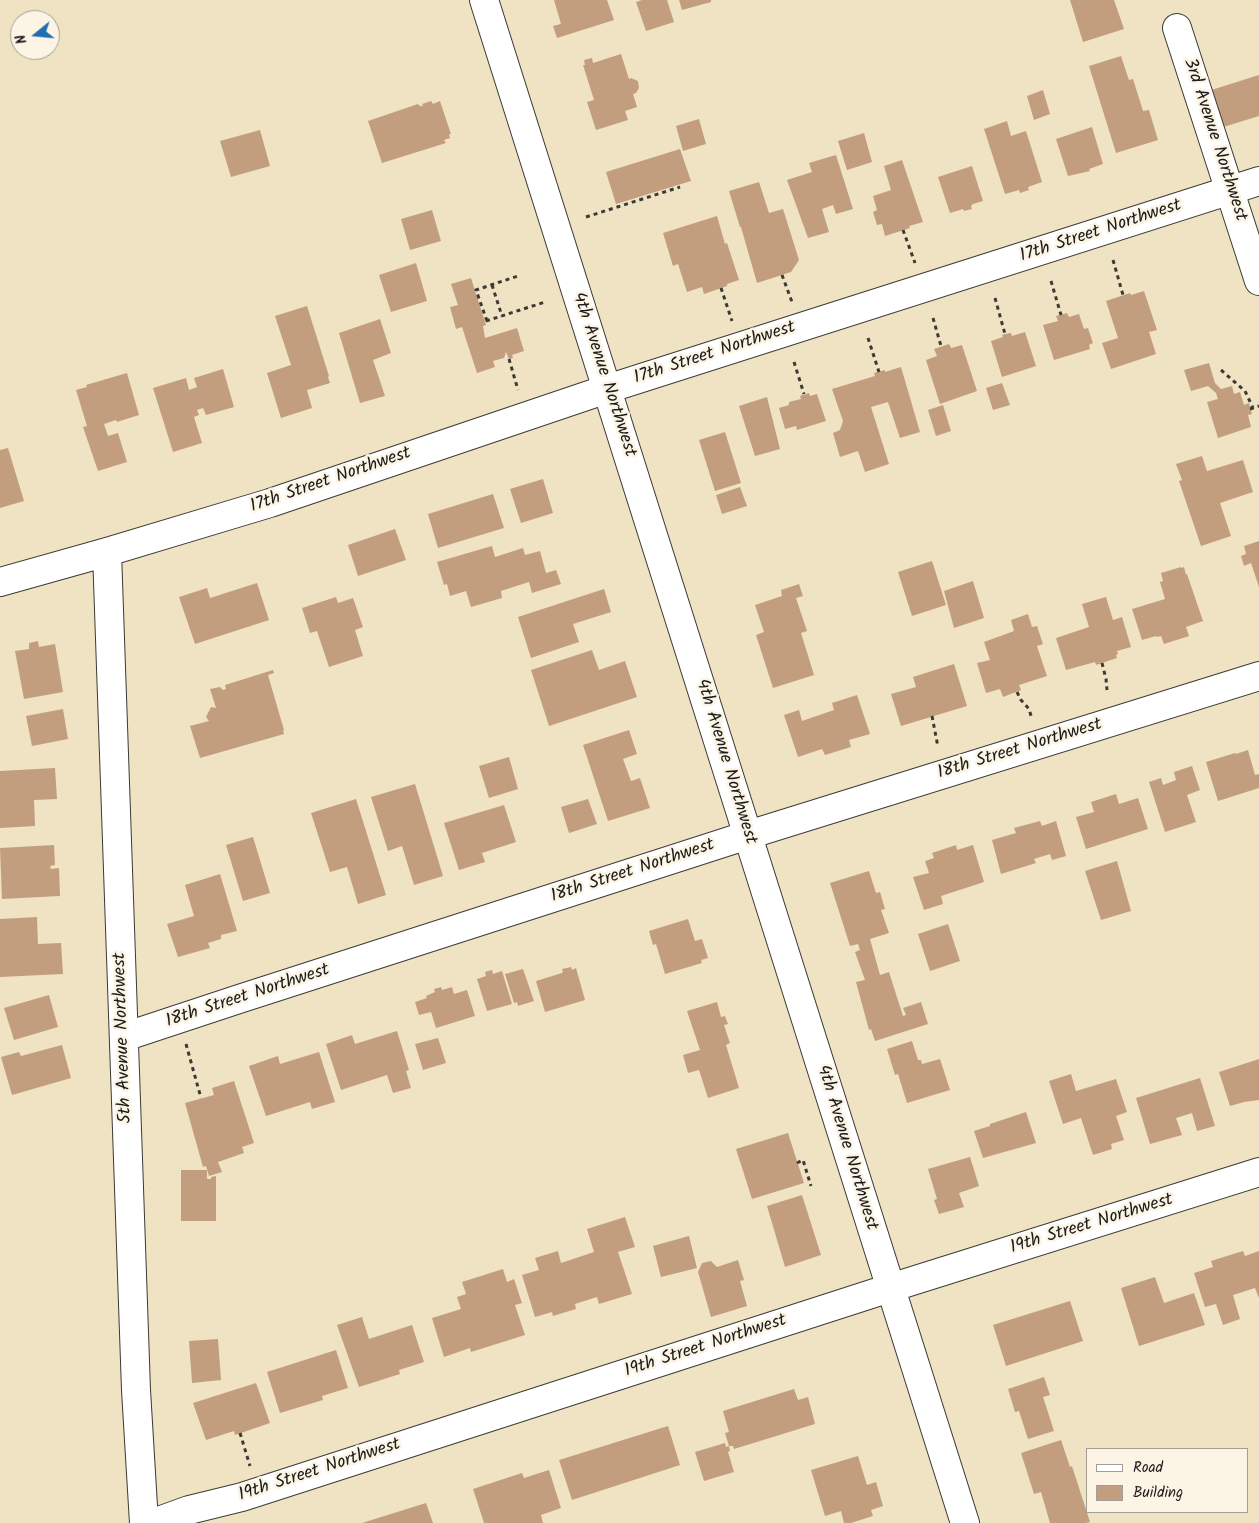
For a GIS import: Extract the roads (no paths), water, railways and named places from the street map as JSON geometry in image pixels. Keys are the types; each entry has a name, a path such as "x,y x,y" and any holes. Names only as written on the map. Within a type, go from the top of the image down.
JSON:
{"street":[{"name":"4th Avenue Northwest","path":"484,0 965,1523"},
{"name":"3rd Avenue Northwest","path":"1177,28 1259,281"},
{"name":"17th Street Northwest","path":"0,582 270,503 607,389 1259,181"},
{"name":"5th Avenue Northwest","path":"107,552 136,1390 144,1523"},
{"name":"18th Street Northwest","path":"124,1037 239,998 748,835 1259,676"},
{"name":"19th Street Northwest","path":"153,1523 189,1510 250,1494 890,1288 1259,1172"}]}
